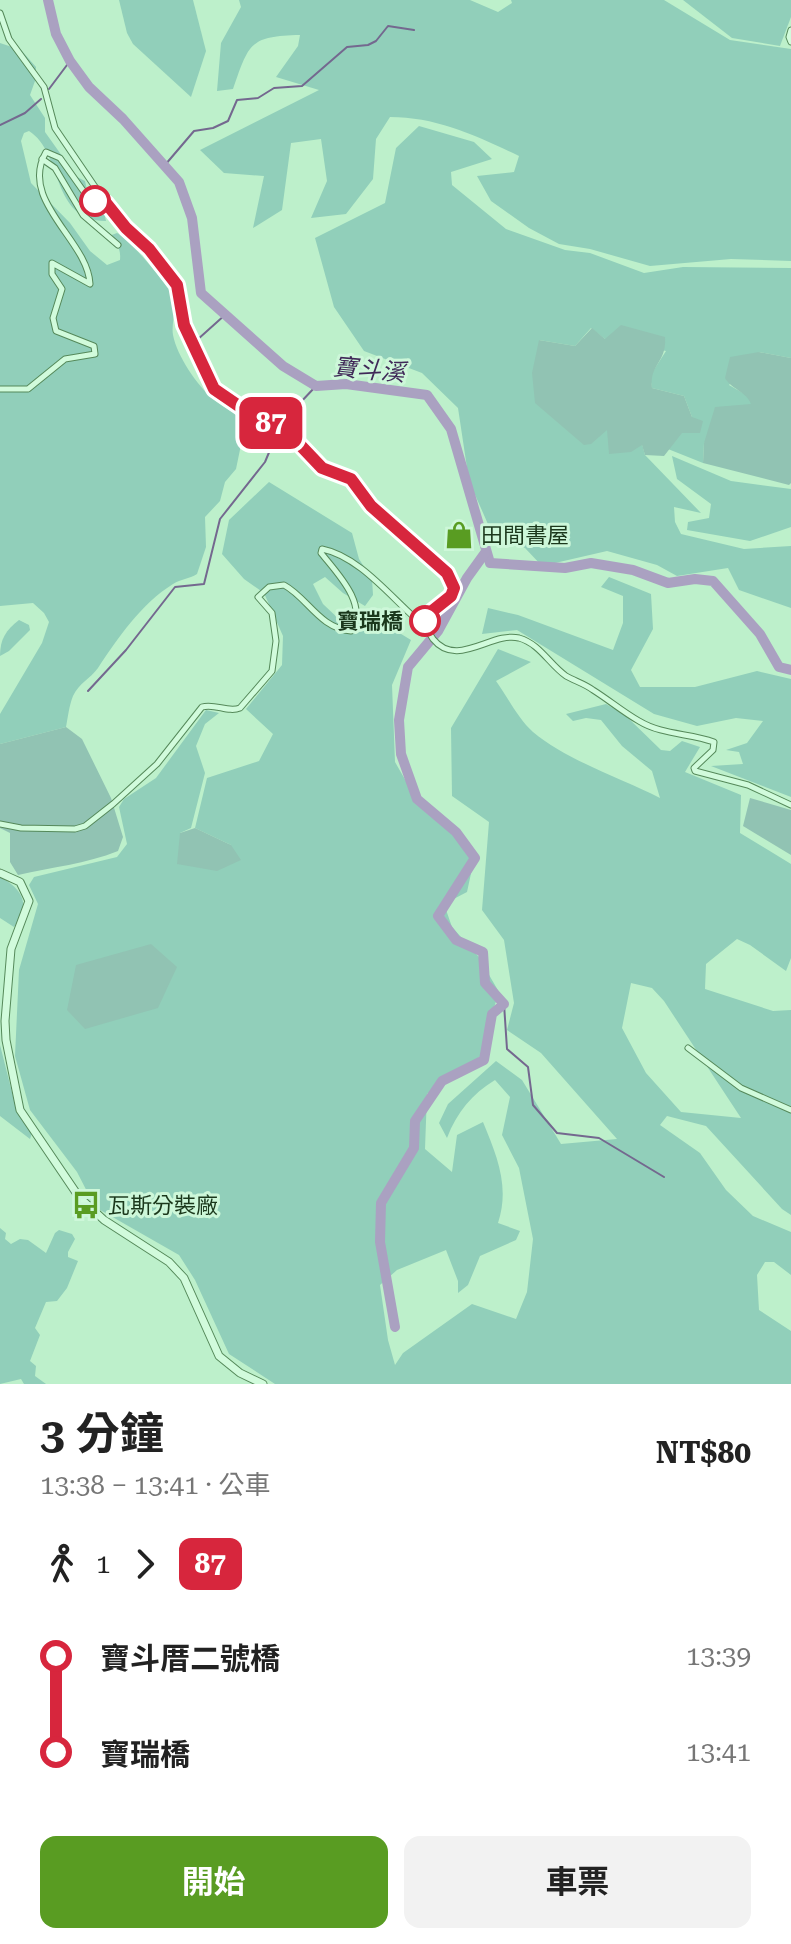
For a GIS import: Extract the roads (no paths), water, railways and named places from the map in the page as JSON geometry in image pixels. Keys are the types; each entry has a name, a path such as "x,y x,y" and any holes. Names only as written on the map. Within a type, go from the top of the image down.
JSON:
{"street":[{"path":"0,13 9,39 44,87 55,128 106,203 177,285 184,325 214,389 252,415 283,427 322,468 351,479 371,506 447,573 454,588 451,596 426,616 425,622 432,638 441,646 466,650 498,639 512,637 524,640 535,646 566,675 656,730 697,736 714,742 713,750 694,768 695,771 748,785 791,805"},
{"path":"791,30 791,42"},
{"path":"0,389 28,389 65,359 95,354 94,346 56,331 53,318 62,289 52,274 52,263 90,284 89,269 59,227 45,197 39,176 46,152 60,158 89,199 106,203"},
{"path":"42,159 55,168 83,215 118,245"},
{"path":"0,824 21,828 75,829 85,826 157,764 202,707 210,704 234,710 240,708 272,671 276,641 272,613 258,597 269,587 284,585 321,619 337,628 351,631 356,624 354,598 321,553 322,549 330,550 364,571 415,618 425,622"},
{"path":"0,873 20,882 29,901 11,949 5,1021 20,1110 79,1197 104,1220 169,1262 184,1278 219,1356 240,1373 263,1384"},
{"path":"688,1048 741,1088 791,1110"}],"waterway":[{"name":"寶斗溪","path":"48,0 56,34 70,61 89,87 123,119 179,182 192,218 201,293 283,366 316,386 346,384 427,395 451,429 490,563 565,568 591,563 633,570 668,583 695,579 713,581 760,634 779,667 791,670"},
{"path":"165,165 194,131 213,128 228,121 237,100 258,98 274,88 302,86 347,47 376,41 388,26 414,30"},
{"path":"49,89 70,61"},
{"path":"0,125 25,113 41,99"},
{"path":"197,340 226,314"},
{"path":"282,422 316,386"},
{"path":"88,691 126,650 175,587 204,584 220,519 265,462 278,431"},
{"path":"395,1327 380,1242 381,1203 414,1148 415,1121 442,1081 484,1060 492,1014 504,1004 485,983 483,952 456,940 438,916 475,858 456,832 417,799 401,754 399,720 408,667 438,631 467,578 485,553"},
{"path":"504,1004 507,1049 528,1067 533,1105 557,1133 599,1138 664,1177"}],"place":[{"name":"田間書屋","path":"459,535"},
{"name":"寶瑞橋","path":"425,621"},
{"name":"瓦斯分裝廠","path":"86,1205"}]}
